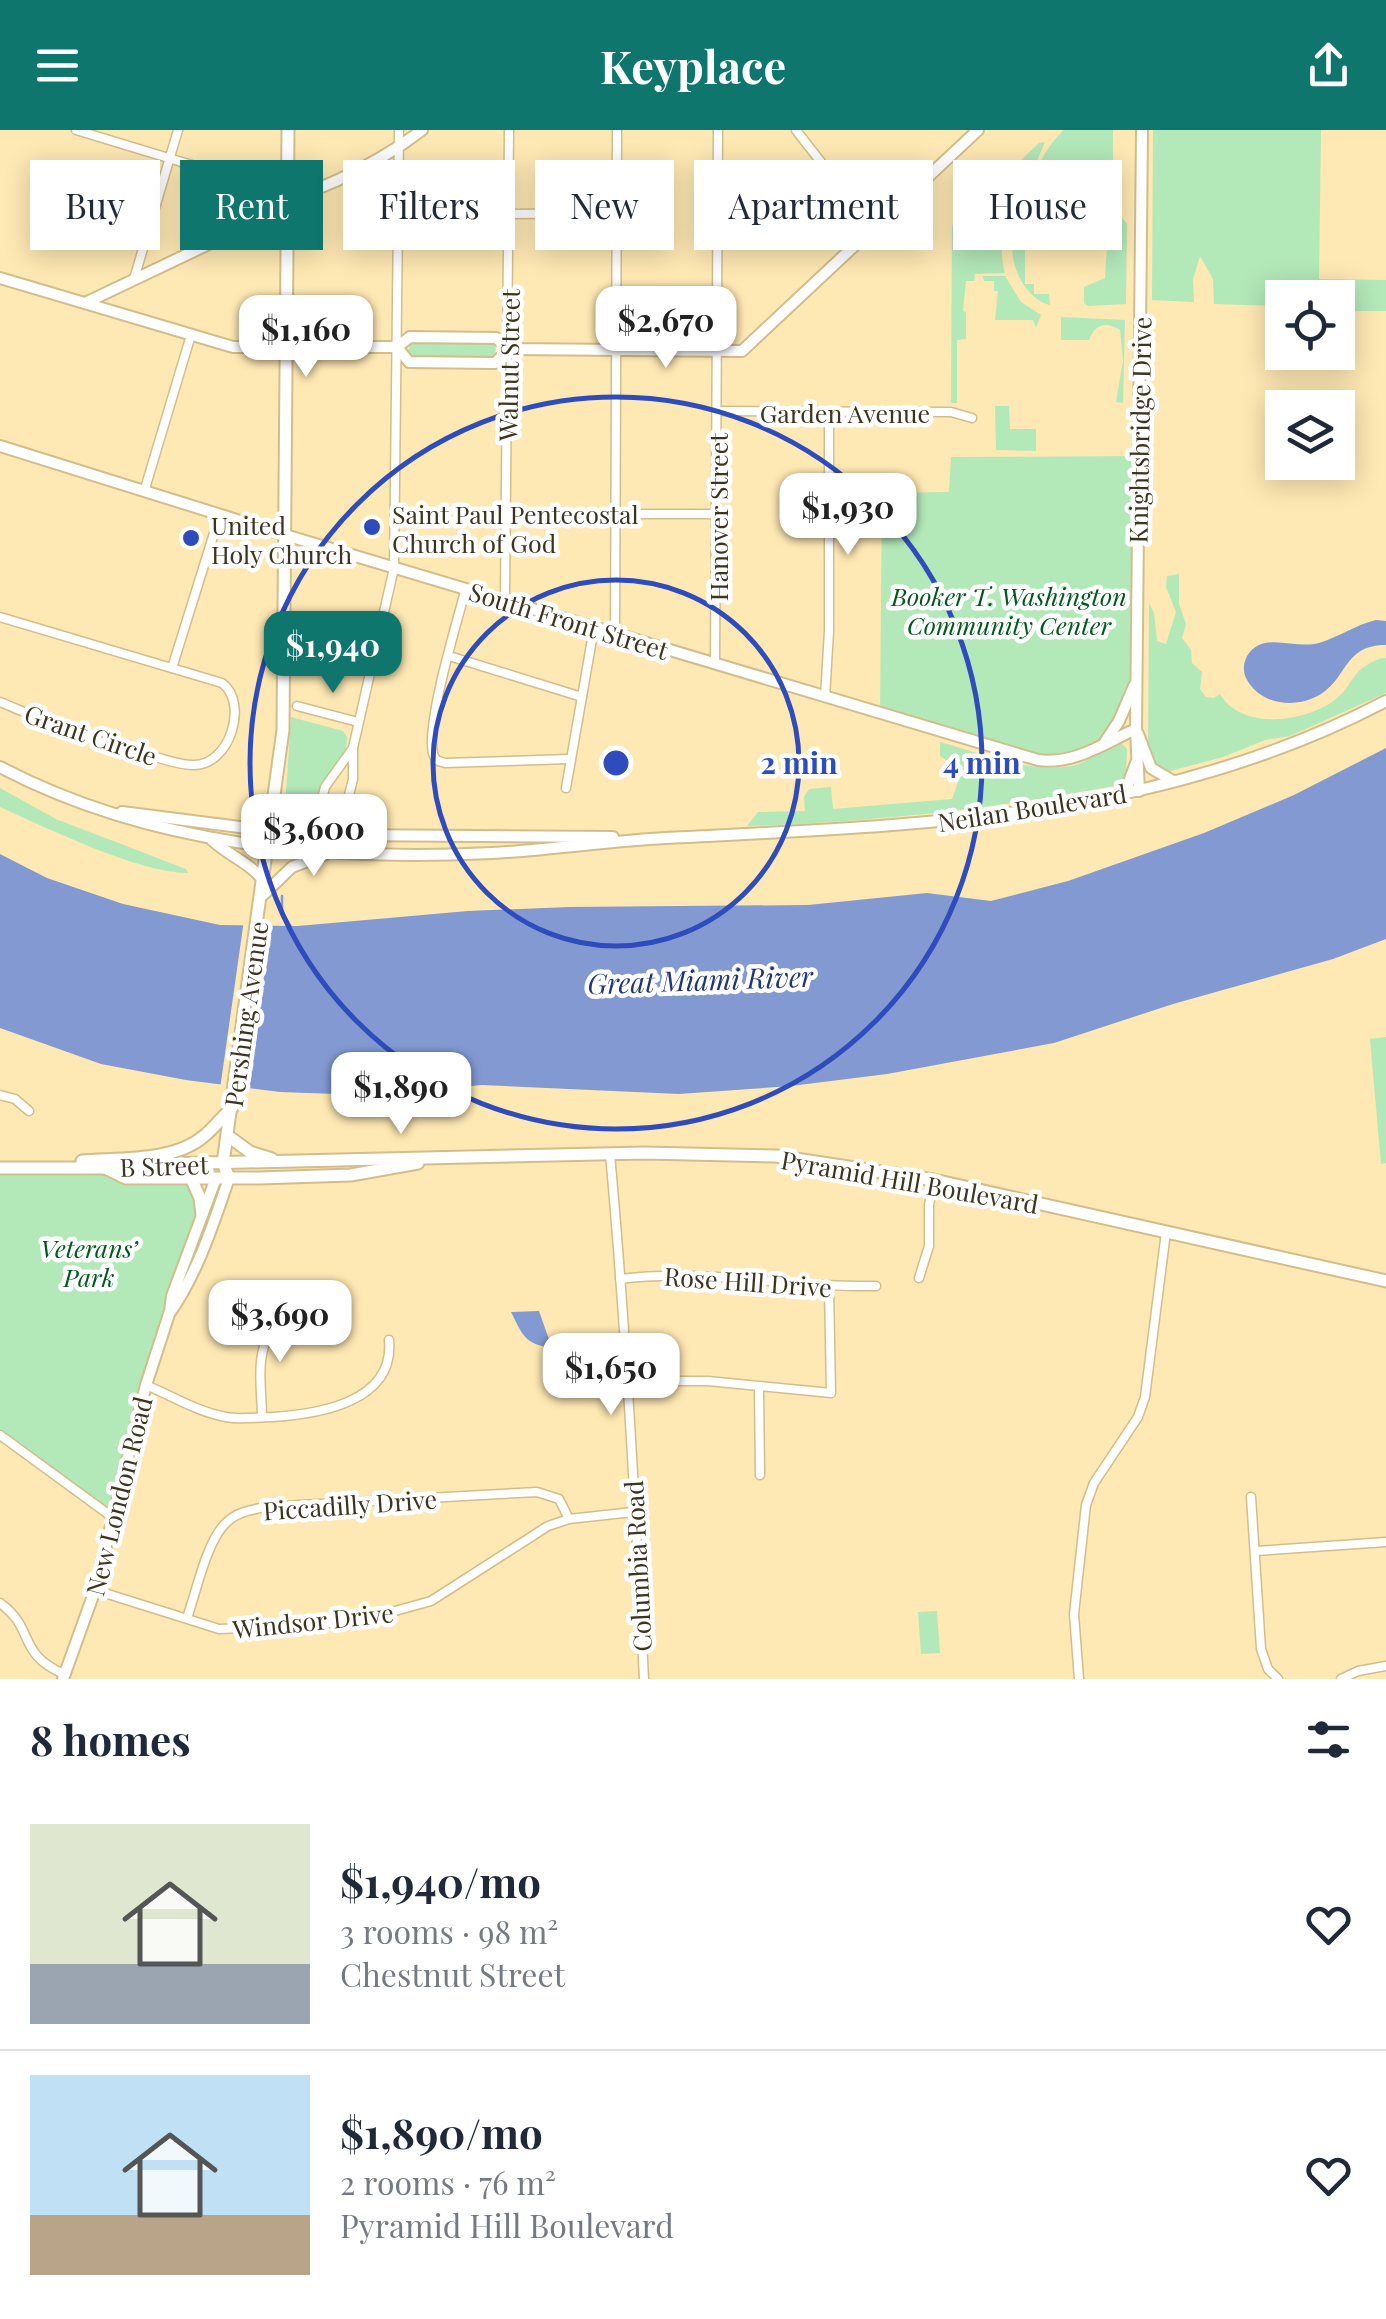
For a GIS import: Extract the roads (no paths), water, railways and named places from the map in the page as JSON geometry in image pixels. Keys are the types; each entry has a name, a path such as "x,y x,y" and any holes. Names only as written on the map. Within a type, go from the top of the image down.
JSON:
{"main road":[{"name":"Pershing Avenue","path":"288,130 288,160"},
{"name":"Pershing Avenue","path":"223,1163 262,896 270,882 269,846 283,730 287,250"},
{"path":"62,1167 165,1154 195,1142 232,1108"},
{"path":"228,1136 250,1152 285,1163"},
{"name":"Pyramid Hill Boulevard","path":"223,1163 610,1154 776,1156 934,1180 1386,1281"},
{"name":"Pyramid Hill Boulevard","path":"222,1178 352,1175 427,1160"},
{"path":"222,1178 223,1163"},
{"name":"B Street","path":"0,1168 223,1163"},
{"name":"B Street","path":"105,1168 126,1178 222,1178"},
{"path":"191,1178 199,1193 202,1215"}],"street":[{"path":"76,130 180,161"},
{"path":"134,280 178,130"},
{"path":"353,748 325,787 326,804 337,806 348,799 354,778 353,748 358,722 394,568 399,130"},
{"path":"323,186 399,148 422,130"},
{"name":"Walnut Street","path":"508,130 509,160"},
{"path":"617,130 617,160"},
{"name":"Hanover Street","path":"715,664 718,130"},
{"path":"796,130 820,160"},
{"path":"933,172 978,130"},
{"name":"Knightsbridge Drive","path":"1138,791 1142,130"},
{"path":"84,303 198,250"},
{"name":"Walnut Street","path":"505,600 510,250"},
{"path":"615,633 616,250"},
{"path":"0,278 232,347 397,347 410,337 424,337 496,338 509,349 717,352 742,351 850,250"},
{"path":"144,492 191,334"},
{"path":"397,347 410,362 451,363 495,363 509,349"},
{"name":"Garden Avenue","path":"717,411 951,412 972,418"},
{"path":"825,697 829,631 829,412"},
{"name":"South Front Street","path":"0,446 1038,760 1067,760 1136,729"},
{"path":"0,617 172,668 220,514"},
{"path":"615,514 717,514"},
{"path":"466,588 441,686 433,754 444,763 568,759"},
{"path":"566,788 568,759 594,628"},
{"path":"449,656 582,697"},
{"name":"Grant Circle","path":"0,702 94,741 189,766 203,765 220,756 229,738 234,701 229,688 222,683 172,668"},
{"path":"1104,742 1119,721 1136,681"},
{"name":"Neilan Boulevard","path":"0,767 28,782 148,826 211,839 336,852 494,853 662,838 907,826 1030,812 1124,795 1272,751 1386,700"},
{"path":"297,706 358,722"},
{"path":"1136,729 1151,768 1174,781"},
{"path":"1124,795 1137,762"},
{"name":"Neilan Boulevard","path":"111,812 271,831 342,835 662,838"},
{"path":"211,839 270,882 298,864 336,852"},
{"path":"0,1095 14,1099 30,1111"},
{"name":"Columbia Road","path":"610,1154 628,1381 632,1512 644,1679"},
{"name":"New London Road","path":"64,1676 96,1590 146,1384 172,1296 202,1215 222,1178"},
{"name":"New London Road","path":"170,1312 205,1242 222,1178"},
{"path":"919,1278 929,1246 929,1205 934,1180"},
{"path":"1079,1679 1074,1614 1086,1504 1094,1483 1138,1417 1145,1397 1166,1232"},
{"name":"Rose Hill Drive","path":"620,1279 665,1273 829,1287 876,1286"},
{"path":"628,1381 708,1380 831,1393 829,1287"},
{"path":"262,1417 262,1350 279,1319 296,1309"},
{"path":"146,1384 221,1416 309,1415 360,1397 384,1369 390,1354 389,1340"},
{"path":"759,1388 760,1475"},
{"path":"0,1435 115,1520"},
{"name":"Piccadilly Drive","path":"187,1618 214,1538 229,1519 245,1512 537,1492 558,1500 569,1519"},
{"path":"1251,1497 1261,1649 1268,1670 1278,1679"},
{"name":"Windsor Drive","path":"96,1590 219,1630 332,1622 405,1610 431,1601 548,1526 569,1519 632,1512"},
{"path":"1256,1551 1386,1542"},
{"path":"0,1603 23,1628 36,1658 64,1676"},
{"path":"1341,1679 1386,1666"}],"water":[{"path":"1376,620 1386,621 1386,645 1362,650 1330,687 1311,699 1290,703 1270,699 1246,678 1247,656 1261,644 1319,643"},
{"name":"Great Miami River","path":"1386,748 1386,939 1333,959 1173,1004 1054,1043 887,1074 791,1086 679,1094 482,1085 363,1095 280,1092 186,1080 101,1064 0,1028 0,854 47,878 123,904 220,925 298,926 468,911 569,907 808,905 927,893 991,901 1068,881 1204,833 1294,795"},
{"path":"539,1311 552,1348 526,1338 511,1312"}],"waterway":[{"path":"282,896 282,912 291,927"}],"place":[{"name":"Saint Paul Pentecostal Church of God","path":"372,527"},
{"name":"United Holy Church","path":"191,538"}],"park label":[{"name":"Booker T. Washington Community Center","path":"1009,610"},
{"name":"Veterans’ Park","path":"89,1262"}]}
